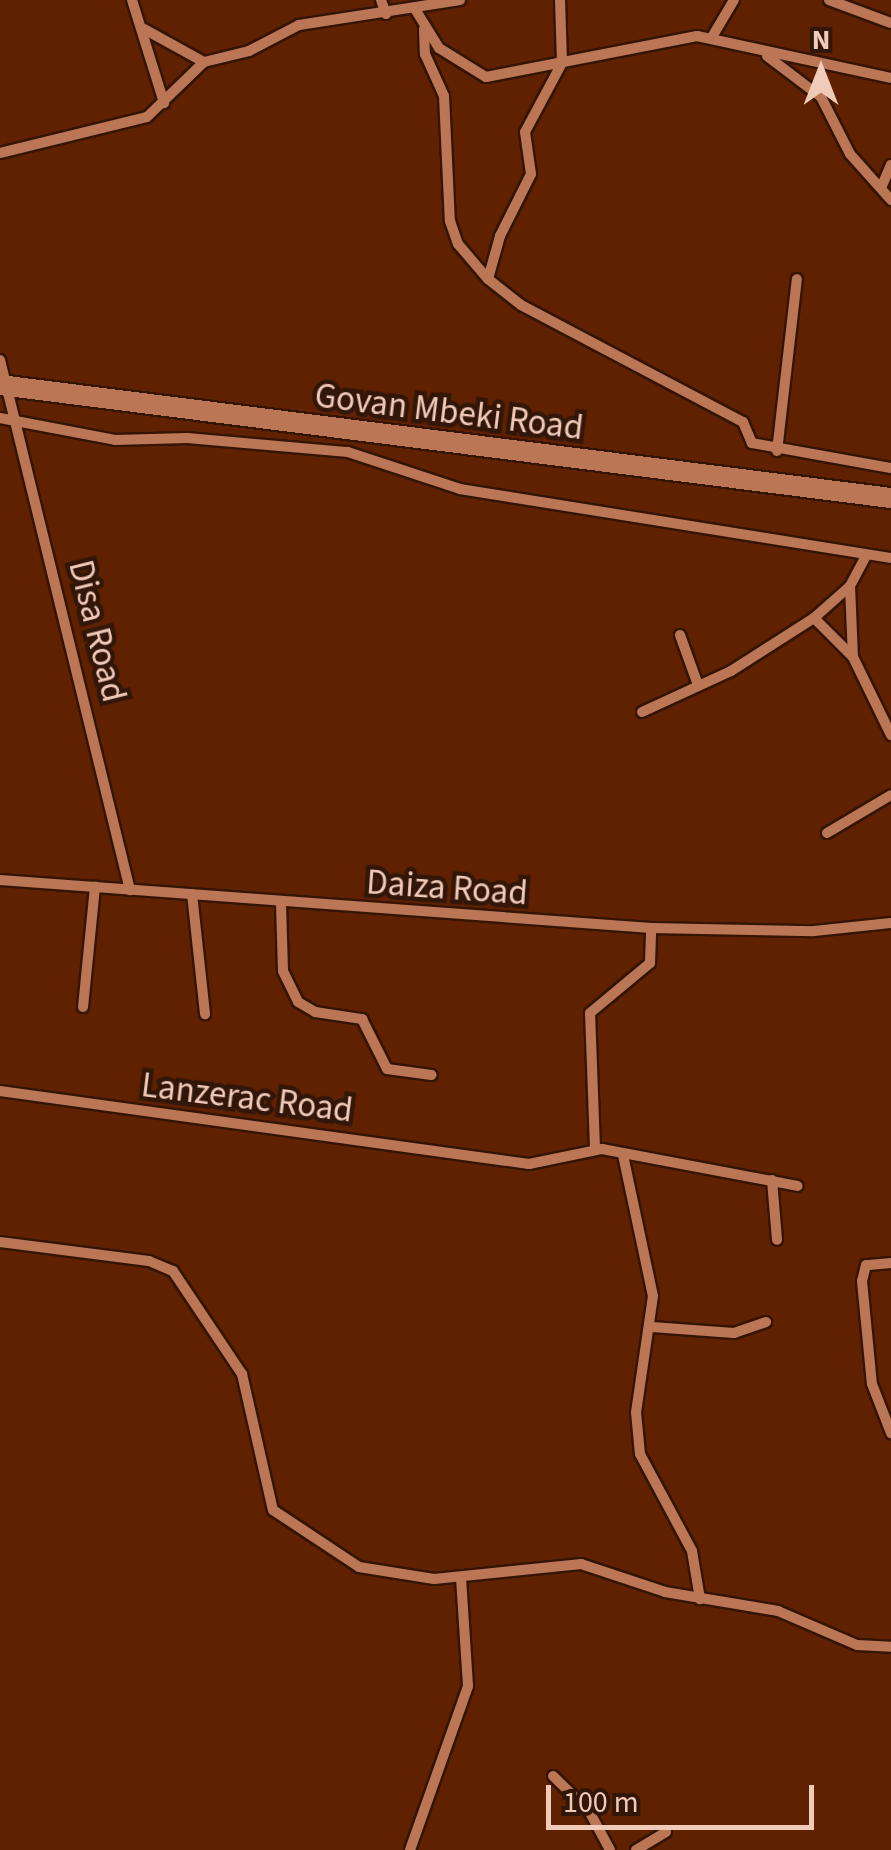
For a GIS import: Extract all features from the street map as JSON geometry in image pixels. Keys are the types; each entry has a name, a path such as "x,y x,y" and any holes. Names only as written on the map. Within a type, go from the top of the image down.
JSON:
{"main road":[{"name":"Govan Mbeki Road","path":"4,386 891,498"}],"street":[{"path":"132,0 164,103"},
{"path":"381,0 386,14"},
{"path":"0,153 147,118 204,62 249,51 300,25 460,0"},
{"path":"488,279 500,236 531,174 525,132 562,63 560,0"},
{"path":"712,37 734,0"},
{"path":"829,0 891,23"},
{"path":"415,8 424,29 450,58 486,77 674,36 712,37 891,78"},
{"path":"144,29 204,62"},
{"path":"424,29 425,54 444,96 443,158 453,231 488,279 521,305 743,422 752,443 777,451 891,468"},
{"path":"758,50 816,91 850,154 891,200"},
{"path":"881,188 891,165"},
{"path":"777,451 797,279"},
{"name":"Disa Road","path":"0,360 130,890"},
{"path":"0,418 137,442 187,438 348,452 460,489 605,516 778,536 865,558 891,558"},
{"path":"642,712 698,685 814,618 850,586 865,558"},
{"path":"850,586 853,657"},
{"path":"814,618 853,657 891,735"},
{"path":"680,635 698,685"},
{"path":"827,832 891,795"},
{"name":"Daiza Road","path":"0,880 281,904 651,928 814,932 891,923"},
{"path":"84,1006 95,887"},
{"path":"192,894 205,1014"},
{"path":"281,904 284,971 298,1002 315,1012 360,1017 387,1070 432,1075"},
{"path":"651,928 650,964 590,1014 595,1148 798,1186"},
{"name":"Lanzerac Road","path":"0,1091 539,1164 595,1148"},
{"path":"623,1155 650,1272 652,1327 637,1437 653,1483 696,1562 700,1599"},
{"path":"772,1180 777,1240"},
{"path":"0,1242 149,1261 173,1271 242,1374 277,1516 367,1571 460,1579 580,1564 700,1599 778,1611 857,1645 891,1647"},
{"path":"891,1263 866,1264 862,1282 872,1384 891,1433"},
{"path":"652,1327 734,1333 766,1322"},
{"path":"410,1850 468,1686 460,1579"},
{"path":"554,1776 588,1811 610,1850"},
{"path":"636,1850 666,1832"}]}
